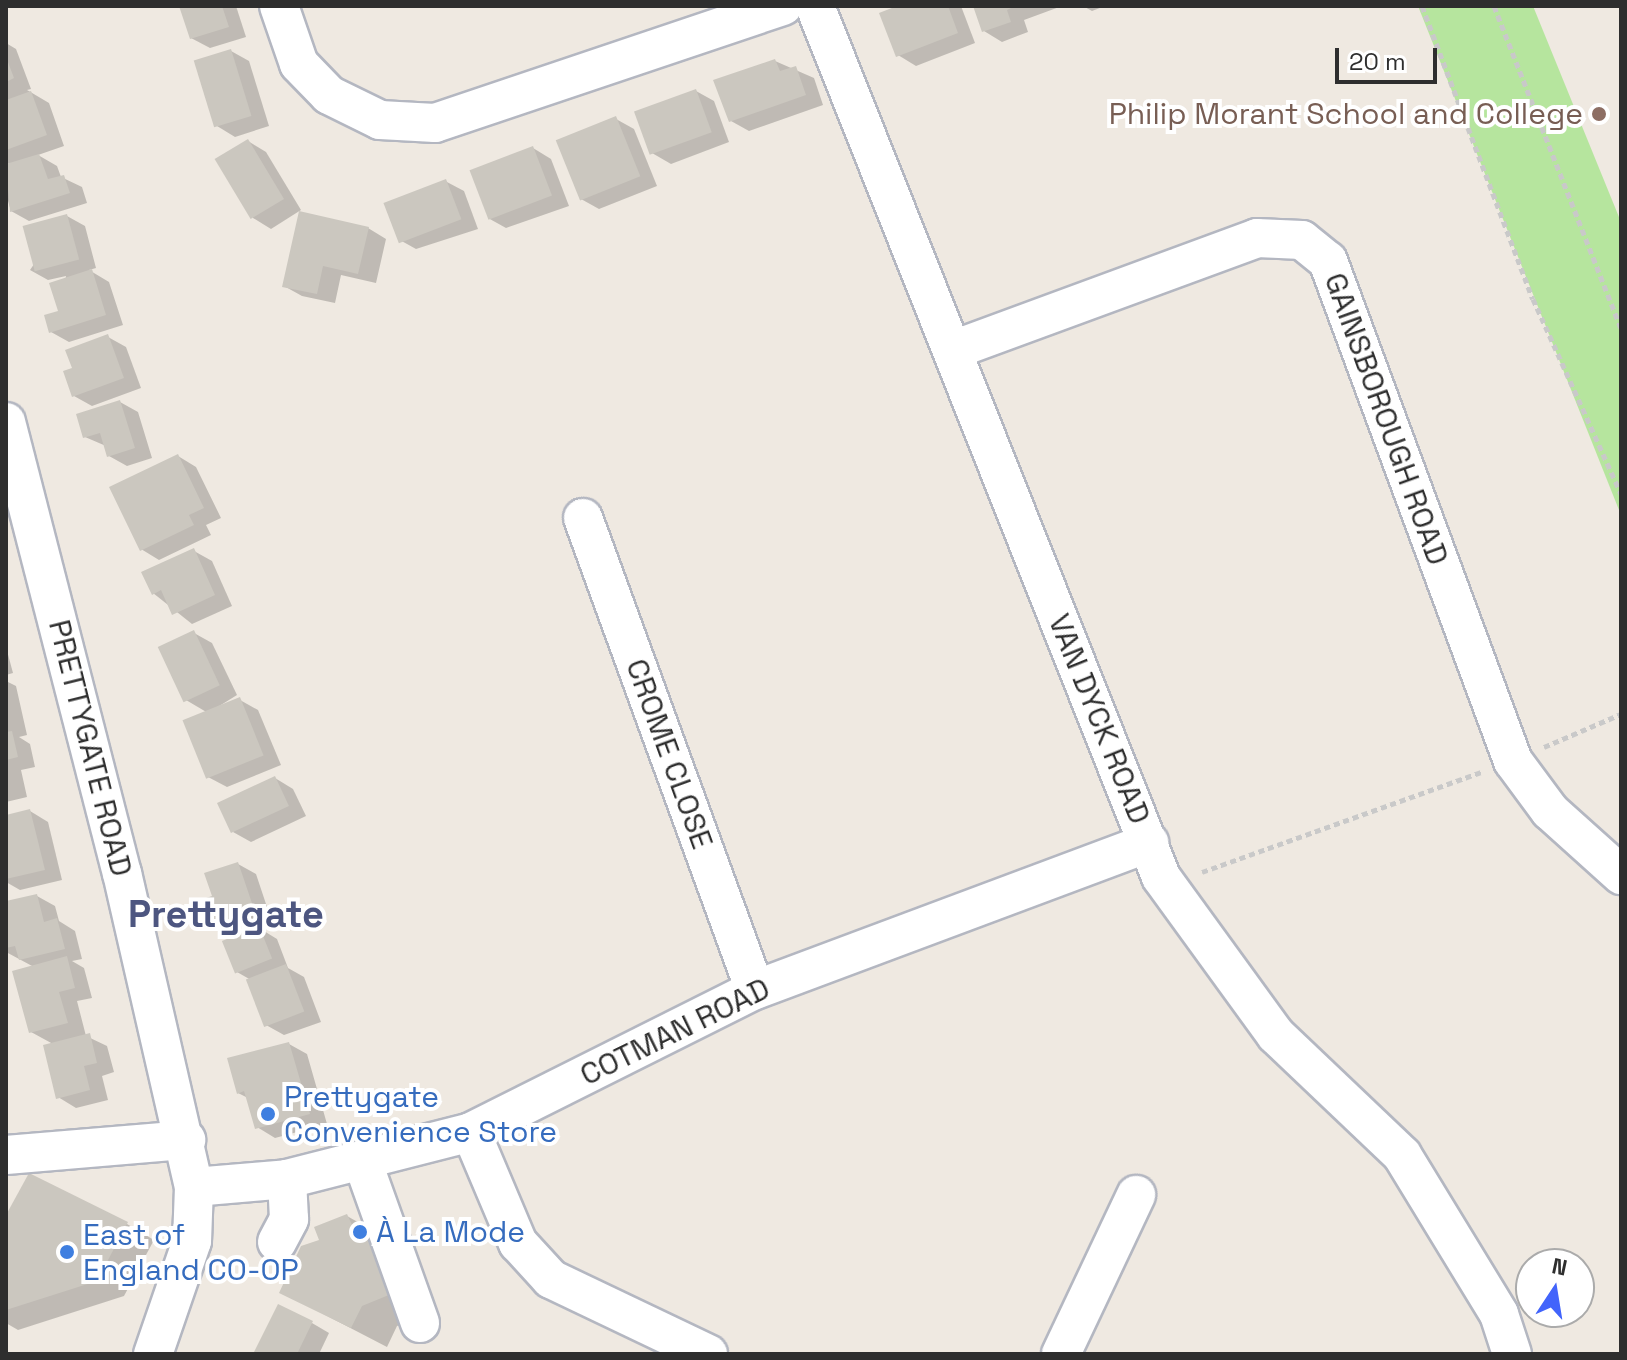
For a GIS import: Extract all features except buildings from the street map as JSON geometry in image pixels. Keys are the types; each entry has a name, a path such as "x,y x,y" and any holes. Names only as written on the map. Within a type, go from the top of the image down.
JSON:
{"street":[{"path":"279,6 299,64 329,95 380,120 435,123 783,6"},
{"name":"VAN DYCK ROAD","path":"815,6 1155,860 1276,1035 1402,1155 1499,1314 1512,1354"},
{"name":"GAINSBOROUGH ROAD","path":"953,350 1257,238 1302,240 1328,261 1513,761 1550,811 1621,875"},
{"name":"PRETTYGATE ROAD","path":"6,422 186,1140 194,1187 192,1241 153,1354"},
{"name":"CROME CLOSE","path":"583,518 755,990"},
{"name":"COTMAN ROAD","path":"194,1187 287,1179 471,1132 755,990 1155,860"},
{"path":"471,1132 518,1243 551,1279 708,1354"},
{"path":"6,1155 186,1140"},
{"path":"362,1160 420,1323"},
{"path":"277,1242 289,1219 287,1179"},
{"path":"1061,1354 1136,1195"}],"path":[{"path":"1422,6 1533,299 1621,494"},
{"path":"1494,6 1621,328"},
{"path":"1155,860 1212,871 1513,761 1621,714"}],"green space":[{"path":"1418,6 1533,6 1621,222 1621,515"}],"place":[{"name":"Philip Morant School and College","path":"1599,114"},
{"name":"Prettygate Convenience Store","path":"268,1114"},
{"name":"À La Mode","path":"360,1232"},
{"name":"East of England CO-OP","path":"67,1252"}],"district":[{"name":"Prettygate","path":"226,915"}]}
